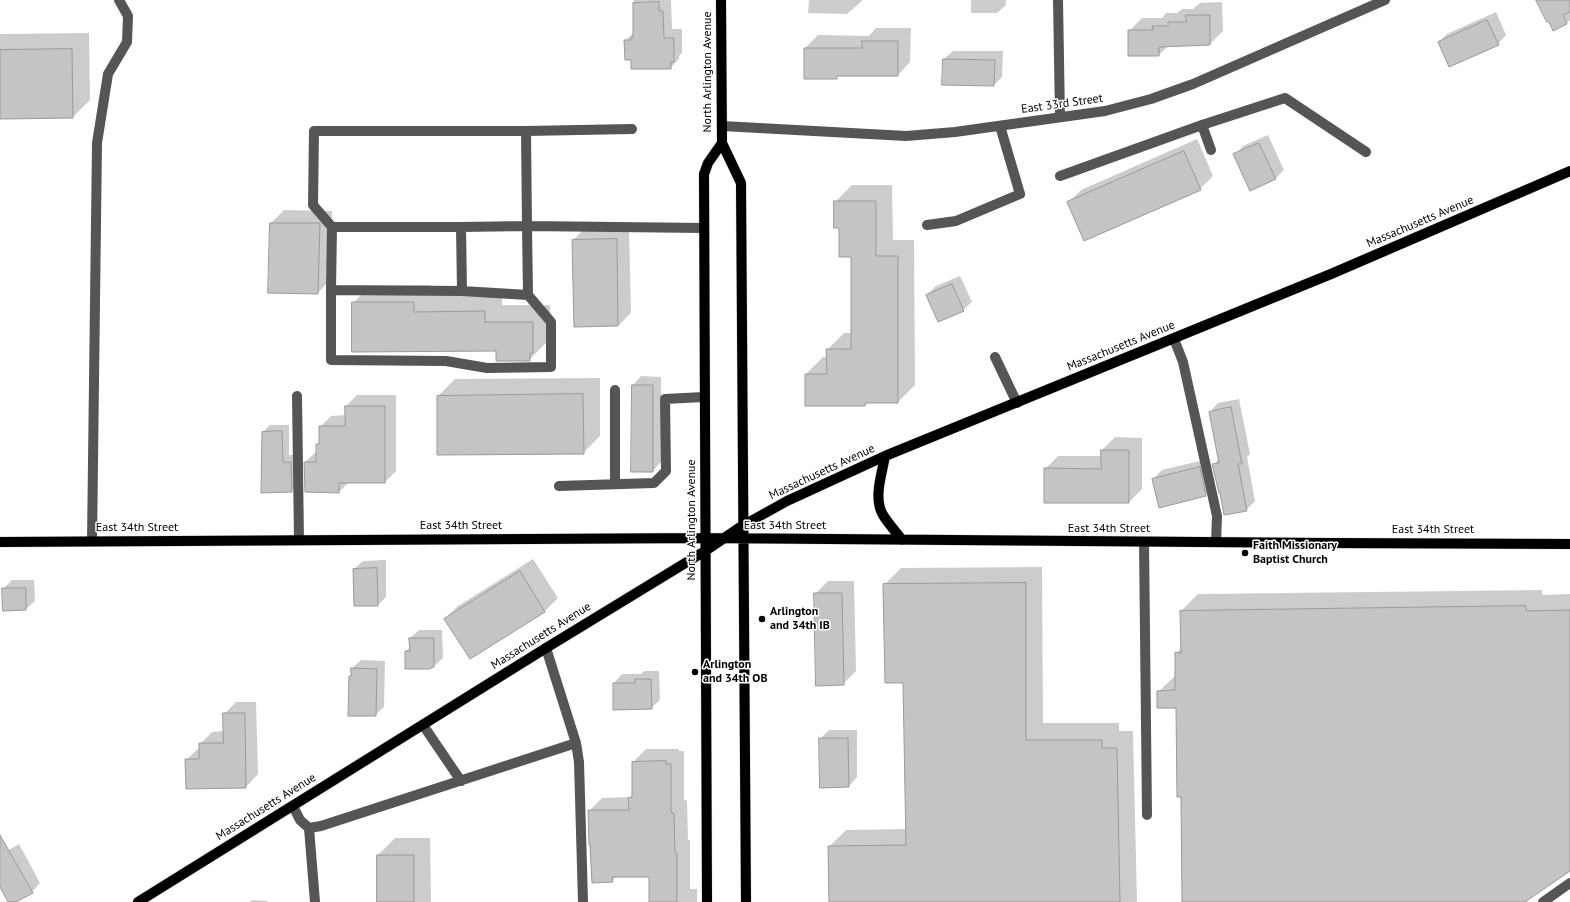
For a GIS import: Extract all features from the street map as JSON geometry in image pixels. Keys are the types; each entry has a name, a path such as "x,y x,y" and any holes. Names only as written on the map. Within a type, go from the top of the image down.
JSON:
{"main road":[{"name":"North Arlington Avenue","path":"721,0 722,143 741,183 742,526 746,902"},
{"name":"North Arlington Avenue","path":"707,902 704,397 705,170 722,143"},
{"name":"Massachusetts Avenue","path":"138,902 546,648 705,551 742,526 787,501 885,456 1331,274 1570,171"},
{"path":"885,456 879,483 879,502 883,515 902,540"},
{"name":"East 34th Street","path":"0,542 743,538 1570,544"}],"street":[{"path":"92,541 97,143 108,74 127,42 128,16 119,0"},
{"path":"1058,0 1060,117"},
{"name":"East 33rd Street","path":"722,126 906,136 941,134 1105,111 1151,99 1193,84 1379,1"},
{"path":"1060,176 1202,125 1285,98 1366,152"},
{"path":"1202,125 1211,150"},
{"path":"927,224 956,221 1020,194 1000,126"},
{"path":"526,131 528,295 551,322 551,367 487,368 446,361 331,360 332,227 313,205 314,130 526,131 632,129"},
{"path":"332,227 527,226 704,228"},
{"path":"461,227 462,291"},
{"path":"331,290 462,291 528,295"},
{"path":"1174,339 1183,362 1217,516 1216,542"},
{"path":"995,357 1017,402"},
{"path":"615,390 615,484"},
{"path":"298,396 299,540"},
{"path":"559,486 654,483 666,471 665,399 704,397"},
{"path":"1144,542 1147,814"},
{"path":"546,648 576,743 579,762 583,902"},
{"path":"422,725 461,781"},
{"path":"310,828 321,826 576,743"},
{"path":"293,806 300,820 310,828 314,902"},
{"path":"1543,902 1570,883"}],"building":[{"path":"1536,0 1570,0 1570,12 1563,15 1567,24 1553,31"},
{"path":"659,2 659,11 663,11 664,38 674,38 674,62 671,62 671,69 631,69 631,60 625,60 624,40 631,40 631,38 633,38 633,3"},
{"path":"1186,15 1210,15 1210,45 1159,47 1159,56 1128,56 1128,30 1153,30 1152,26 1168,26 1168,22 1186,22"},
{"path":"1487,20 1499,45 1449,67 1438,42"},
{"path":"862,41 898,41 898,76 837,76 837,79 804,79 804,48 862,48"},
{"path":"72,49 73,118 0,119 0,50"},
{"path":"943,59 995,60 994,86 942,85"},
{"path":"1259,143 1276,179 1250,191 1233,154"},
{"path":"1184,151 1201,190 1084,241 1067,202"},
{"path":"834,201 876,201 876,256 898,256 898,403 865,403 865,406 805,406 805,374 827,374 826,349 851,349 851,257 839,257 839,228 834,228"},
{"path":"270,223 320,223 318,294 268,293"},
{"path":"617,239 618,326 574,327 572,240"},
{"path":"952,284 964,311 938,322 926,295"},
{"path":"352,302 414,302 414,312 485,311 485,322 533,322 533,353 530,353 530,361 496,361 496,351 352,352"},
{"path":"632,385 653,385 653,472 631,472"},
{"path":"583,394 584,454 437,455 437,396"},
{"path":"345,406 385,406 385,483 339,483 339,493 305,492 304,462 316,462 316,444 319,444 319,426 345,426"},
{"path":"1231,407 1242,464 1238,464 1247,511 1224,515 1212,464 1219,463 1209,412"},
{"path":"282,431 283,462 291,462 292,492 261,493 262,432"},
{"path":"1101,450 1129,450 1129,503 1044,503 1044,468 1101,469"},
{"path":"1200,467 1206,496 1159,508 1152,479"},
{"path":"377,568 378,606 354,606 353,569"},
{"path":"520,571 545,612 470,659 444,619"},
{"path":"1026,583 1026,740 1102,740 1102,748 1117,748 1120,902 829,902 828,846 906,845 903,683 885,683 883,584"},
{"path":"2,588 26,588 26,610 3,611"},
{"path":"814,593 842,593 844,685 816,686"},
{"path":"1526,606 1526,611 1570,610 1570,871 1525,902 1182,902 1181,797 1177,797 1176,708 1157,708 1157,691 1175,690 1175,652 1181,653 1180,611"},
{"path":"409,638 434,638 434,667 429,669 405,669 405,651 410,651"},
{"path":"351,668 377,669 376,716 348,716 349,676 351,676"},
{"path":"635,679 651,679 652,709 613,710 613,683 635,683"},
{"path":"223,713 245,713 246,788 186,789 185,759 199,759 199,743 223,743"},
{"path":"819,738 848,738 849,787 820,788"},
{"path":"666,761 666,764 671,764 671,813 674,813 675,853 677,853 677,902 649,902 649,877 612,877 613,882 592,883 588,810 629,810 628,798 632,797 632,762"},
{"path":"0,835 33,893 16,902 8,902 0,887"},
{"path":"377,855 414,855 414,902 377,902"}],"place":[{"name":"Faith Missionary Baptist Church","path":"1245,553"},
{"name":"Arlington and 34th IB","path":"762,619"},
{"name":"Arlington and 34th OB","path":"695,672"}]}
